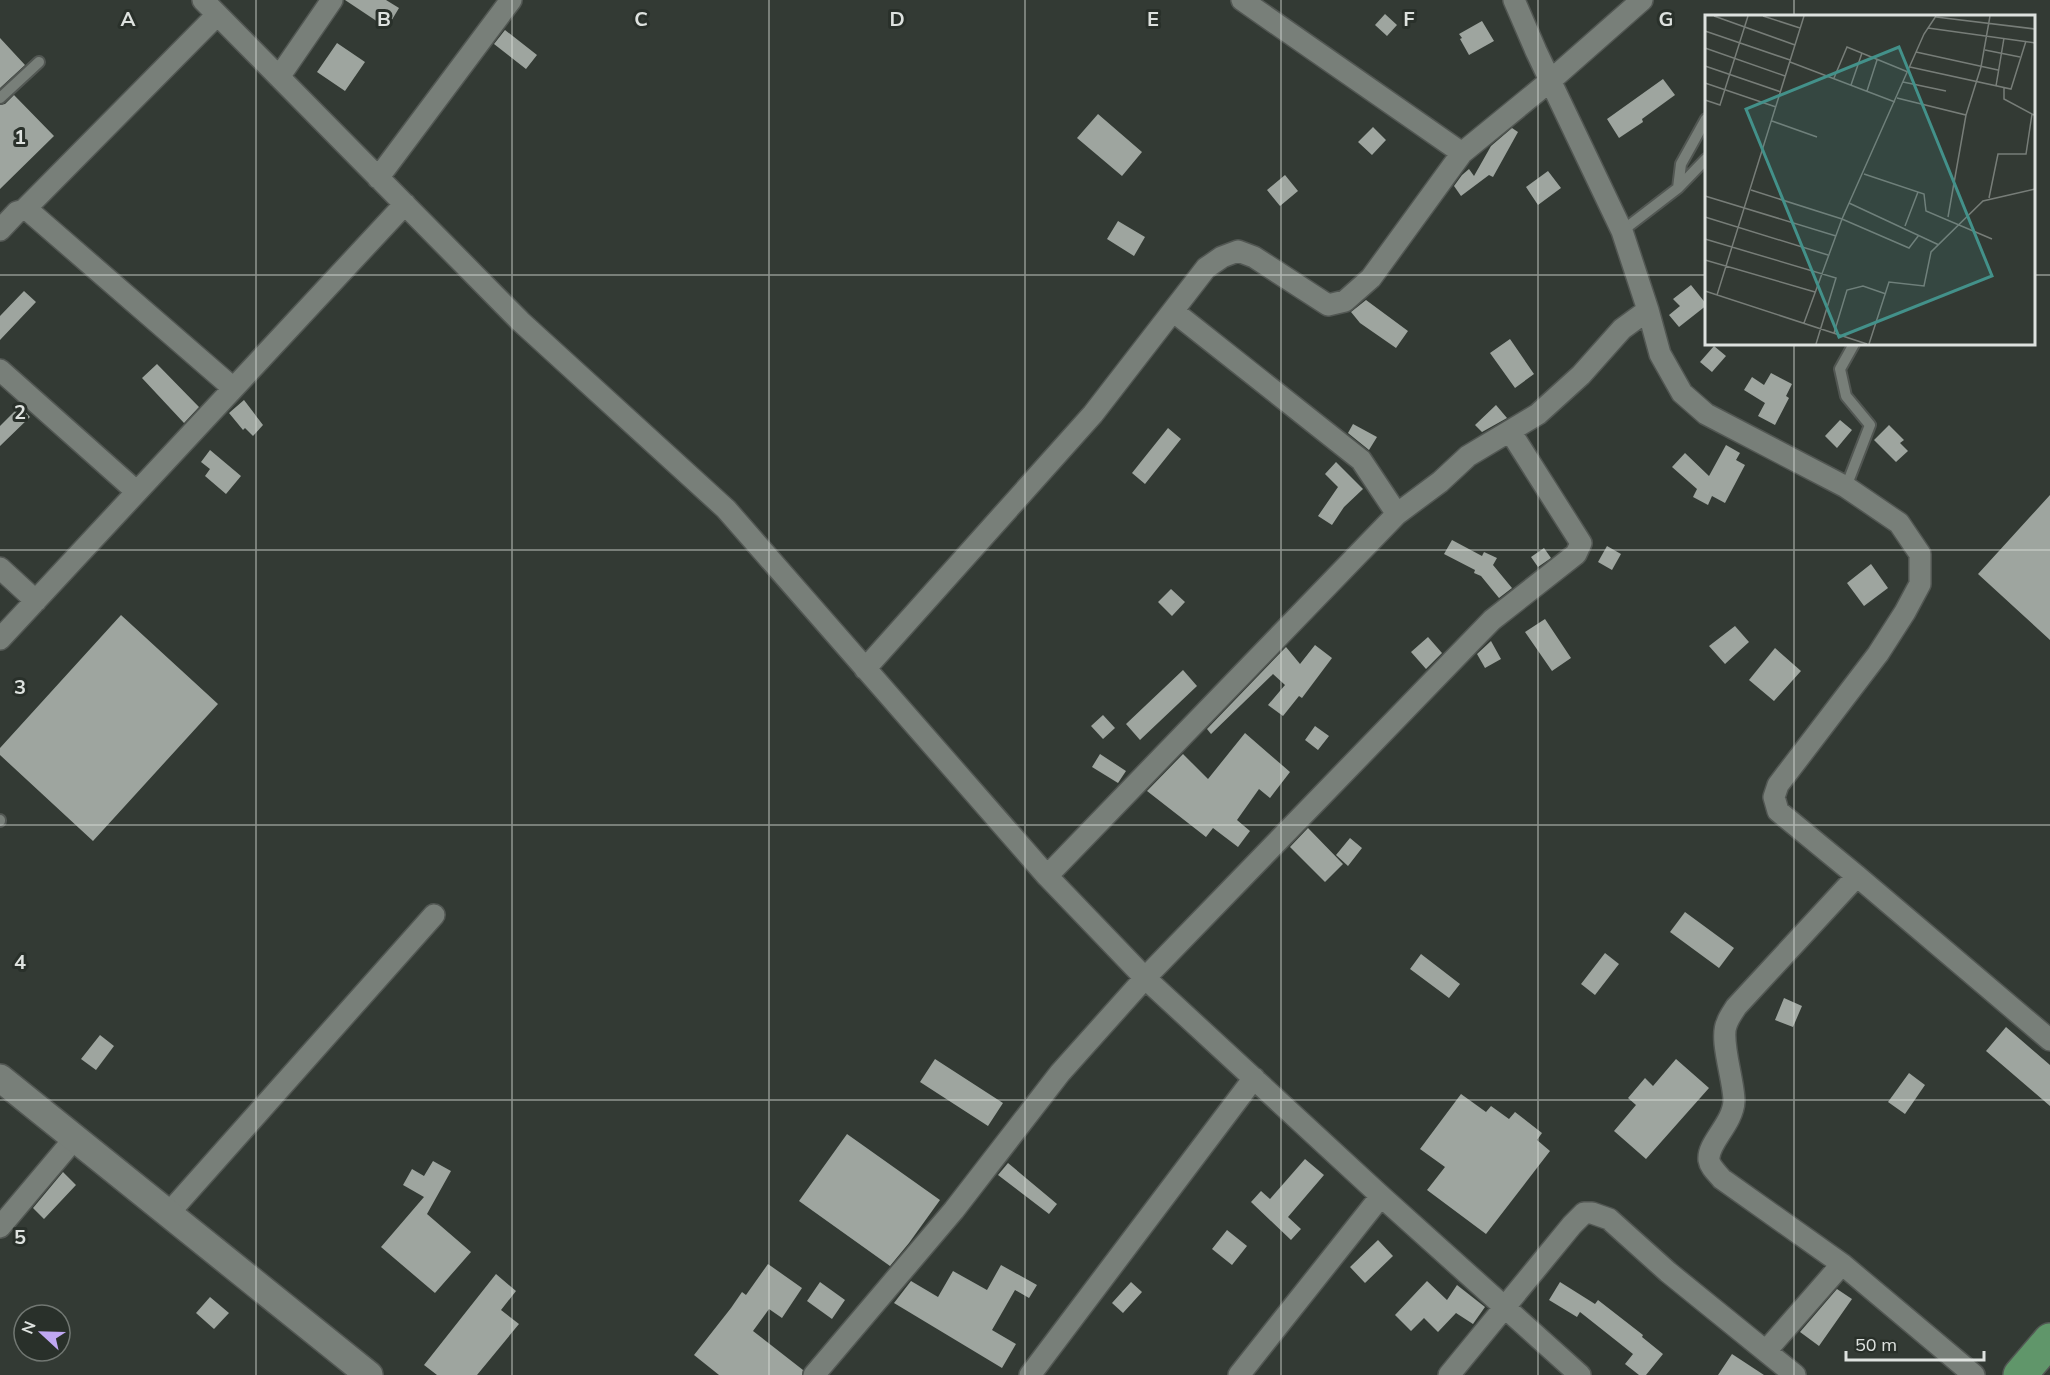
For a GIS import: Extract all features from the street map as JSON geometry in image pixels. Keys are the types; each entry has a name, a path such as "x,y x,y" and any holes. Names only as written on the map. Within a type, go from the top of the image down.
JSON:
{"highway":[{"path":"2020,1375 2050,1340"}],"street":[{"path":"279,77 332,0"},
{"path":"378,178 511,0"},
{"path":"1242,0 1462,153"},
{"path":"1514,0 1622,231 1660,354 1682,393 1706,414 1846,487 1899,523 1920,554 1920,584 1905,612 1878,654 1778,785 1774,797 1778,811 2050,1040"},
{"path":"865,669 1094,414 1206,268 1222,257 1238,251 1254,257 1328,305 1345,301 1371,278 1462,153 1550,81 1642,0"},
{"path":"0,230 17,212 24,210 210,7 520,321 726,509 1047,876 1145,978 1381,1196 1580,1375"},
{"path":"0,639 405,204"},
{"path":"24,210 29,211 234,388"},
{"path":"1047,876 1397,514 1440,482 1468,456 1538,414 1560,396 1622,329 1648,310"},
{"path":"1173,311 1361,460 1397,514"},
{"path":"0,370 137,492"},
{"path":"814,1375 954,1210 1060,1073 1145,978 1492,620 1576,554 1581,543 1510,431"},
{"path":"0,568 36,601"},
{"path":"1857,876 1736,1007 1725,1024 1734,1101 1730,1120 1712,1147 1709,1159 1722,1179 1842,1264 1974,1375"},
{"path":"168,1214 434,915"},
{"path":"0,1078 369,1375"},
{"path":"1030,1375 1254,1078"},
{"path":"0,1227 75,1138"},
{"path":"1239,1375 1381,1196"},
{"path":"1449,1375 1504,1306 1584,1213 1592,1213 1609,1219 1668,1272 1795,1375"},
{"path":"1766,1351 1842,1264"}],"lane":[{"path":"0,98 39,62"},
{"path":"1678,188 1681,164 1705,122"},
{"path":"1622,231 1678,188 1705,161"},
{"path":"1846,487 1870,424 1846,396 1840,369 1853,345"}],"building":[{"path":"345,0 386,0 399,8 387,28"},
{"path":"1385,14 1397,25 1387,36 1375,25"},
{"path":"1482,21 1494,41 1469,55 1459,34"},
{"path":"505,30 537,55 526,69 494,44"},
{"path":"0,38 25,65 0,88"},
{"path":"337,43 365,62 345,91 317,72"},
{"path":"1663,79 1675,95 1642,119 1643,122 1619,138 1607,119"},
{"path":"14,95 54,136 0,189 0,105 5,104"},
{"path":"1098,114 1142,152 1122,176 1077,138"},
{"path":"1373,127 1386,140 1372,155 1358,142"},
{"path":"1512,128 1518,132 1493,177 1489,175 1461,196 1454,186 1462,175 1469,169 1474,176 1491,146"},
{"path":"1548,171 1561,188 1538,205 1526,187"},
{"path":"1285,175 1298,191 1280,206 1267,190"},
{"path":"1118,221 1145,237 1134,256 1107,239"},
{"path":"1691,285 1705,302 1705,307 1679,327 1669,315 1680,306 1673,299"},
{"path":"24,291 36,302 0,340 0,316"},
{"path":"1366,300 1408,331 1396,348 1360,323 1351,312"},
{"path":"1510,339 1534,374 1515,388 1490,353"},
{"path":"1714,346 1726,356 1712,372 1700,362"},
{"path":"157,364 199,407 184,423 142,378"},
{"path":"1771,373 1792,384 1786,396 1789,398 1775,425 1758,416 1765,403 1744,390 1752,377 1764,385"},
{"path":"244,400 263,425 253,436 245,428 243,430 229,413"},
{"path":"1496,405 1507,418 1482,432 1475,425"},
{"path":"20,406 30,417 0,446 0,426"},
{"path":"1840,420 1852,430 1837,448 1825,436"},
{"path":"1353,424 1377,437 1369,450 1348,433"},
{"path":"1889,425 1904,440 1900,443 1908,451 1896,462 1874,440"},
{"path":"1168,428 1181,439 1145,484 1132,473"},
{"path":"1726,445 1740,453 1736,460 1745,465 1725,503 1712,496 1708,505 1693,497 1697,489 1672,467 1685,453 1709,476"},
{"path":"210,450 241,476 226,494 205,476 210,469 201,462"},
{"path":"1336,462 1363,489 1344,507 1332,525 1318,516 1338,487 1325,474"},
{"path":"2050,495 2050,640 1978,574"},
{"path":"1452,540 1482,556 1484,552 1497,558 1493,565 1512,588 1499,598 1481,576 1474,573 1475,570 1444,554"},
{"path":"1607,546 1621,554 1612,570 1598,562"},
{"path":"1544,548 1551,558 1538,567 1531,557"},
{"path":"1871,564 1888,588 1864,606 1847,583"},
{"path":"1171,589 1185,602 1172,616 1158,602"},
{"path":"121,615 218,704 93,841 0,755 0,748"},
{"path":"1545,619 1571,658 1552,671 1525,632"},
{"path":"1735,626 1749,642 1725,664 1709,646"},
{"path":"1428,637 1442,653 1426,669 1411,652"},
{"path":"1491,641 1501,659 1485,668 1477,654"},
{"path":"1315,645 1332,658 1302,698 1299,696 1283,716 1268,705 1285,685 1273,674 1211,734 1207,729 1286,647 1300,664"},
{"path":"1775,648 1801,671 1774,701 1749,680"},
{"path":"1183,670 1197,686 1140,740 1126,724"},
{"path":"1103,715 1115,728 1103,739 1091,726"},
{"path":"1315,726 1329,736 1318,750 1305,740"},
{"path":"1245,733 1290,772 1270,798 1259,789 1237,820 1250,831 1238,847 1213,828 1206,837 1147,791 1183,754 1208,779"},
{"path":"1100,754 1126,771 1118,783 1092,767"},
{"path":"1308,828 1343,864 1325,882 1290,847"},
{"path":"1350,838 1362,848 1348,866 1336,855"},
{"path":"1685,912 1734,948 1719,968 1670,932"},
{"path":"1605,953 1619,964 1595,995 1581,984"},
{"path":"1421,954 1460,984 1449,998 1410,969"},
{"path":"1784,998 1802,1006 1793,1027 1775,1020"},
{"path":"2006,1027 2050,1065 2050,1106 1986,1051"},
{"path":"100,1035 114,1046 96,1070 81,1059"},
{"path":"935,1059 1003,1103 988,1126 920,1082"},
{"path":"1676,1059 1709,1088 1646,1159 1614,1131 1636,1105 1628,1098 1645,1078 1653,1086"},
{"path":"1909,1073 1925,1085 1905,1114 1888,1102"},
{"path":"1461,1094 1486,1112 1491,1106 1509,1119 1515,1112 1542,1133 1537,1140 1550,1151 1486,1234 1427,1190 1445,1167 1420,1149"},
{"path":"847,1134 940,1200 890,1266 799,1201"},
{"path":"1305,1159 1324,1175 1288,1217 1301,1229 1291,1240 1251,1202 1261,1191 1270,1199"},
{"path":"433,1161 451,1171 427,1214 471,1252 435,1293 381,1247 424,1197 403,1185 412,1169 424,1176"},
{"path":"1008,1163 1057,1204 1049,1214 998,1175"},
{"path":"63,1172 76,1185 44,1219 33,1208"},
{"path":"1227,1230 1247,1246 1232,1265 1212,1249"},
{"path":"1378,1240 1393,1256 1365,1283 1350,1267"},
{"path":"768,1264 802,1288 782,1318 769,1309 753,1331 803,1370 802,1375 719,1375 694,1355 742,1292 746,1295"},
{"path":"1001,1265 1037,1285 1029,1298 1015,1290 992,1330 1016,1344 1002,1368 894,1303 911,1281 938,1297 953,1271 987,1290"},
{"path":"496,1274 516,1291 501,1310 519,1324 477,1375 437,1375 424,1365"},
{"path":"1427,1281 1447,1300 1457,1285 1485,1307 1473,1324 1456,1313 1438,1332 1424,1318 1411,1331 1395,1315"},
{"path":"820,1282 845,1300 832,1319 807,1301"},
{"path":"1131,1282 1142,1292 1123,1313 1112,1303"},
{"path":"1560,1282 1595,1304 1598,1300 1643,1335 1642,1337 1663,1354 1646,1375 1639,1375 1625,1364 1633,1354 1580,1312 1577,1317 1549,1300"},
{"path":"1837,1289 1852,1299 1819,1346 1800,1332"},
{"path":"210,1297 229,1313 214,1329 196,1313"},
{"path":"1732,1354 1764,1375 1718,1375"}]}
